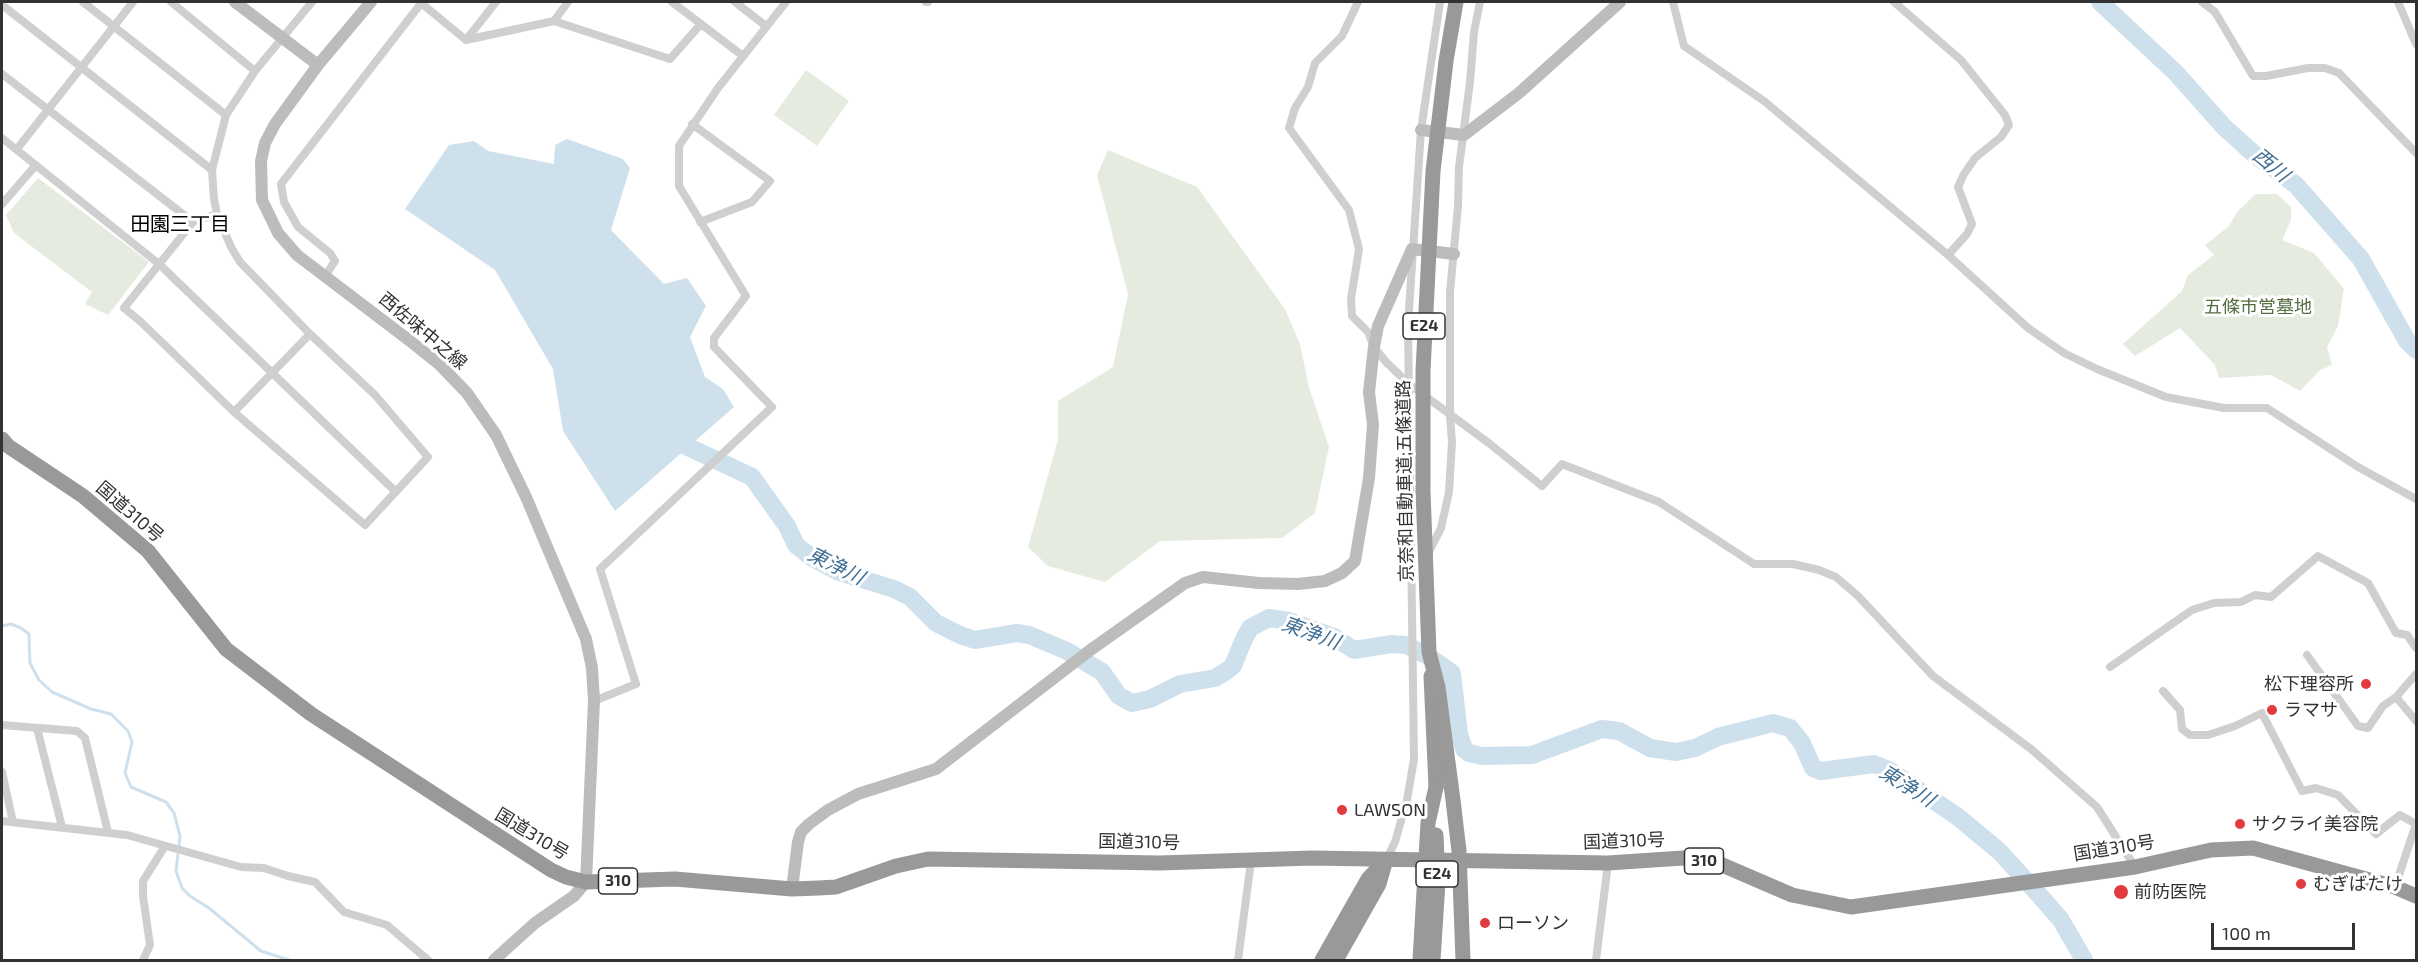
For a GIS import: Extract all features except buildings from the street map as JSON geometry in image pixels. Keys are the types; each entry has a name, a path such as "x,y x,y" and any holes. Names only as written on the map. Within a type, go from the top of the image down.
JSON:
{"highway":[{"name":"京奈和自動車道;五條道路","path":"1433,960 1437,882 1436,787 1422,491 1425,307 1433,171 1446,60 1456,2"},
{"name":"国道310号","path":"2,439 8,446 83,496 148,550 226,649 311,714 551,870 586,882 675,879 792,889 836,887 896,866 927,859 1160,863 1312,858 1608,863 1683,858 1720,864 1792,895 1851,907 2013,882 2135,867 2211,850 2253,848 2396,887 2416,896"},
{"path":"1429,652 1438,687 1459,851 1463,960"},
{"path":"1420,960 1428,823 1436,787"},
{"path":"1322,960 1368,879 1386,860"},
{"path":"1336,960 1379,884 1386,860"}],"street":[{"path":"83,2 226,115"},
{"path":"17,149 133,2"},
{"path":"171,2 255,71"},
{"path":"235,2 318,65"},
{"path":"217,214 193,222 124,308 234,412 365,525 428,457 375,395 310,334 240,262 217,214 212,170 226,115 255,71 309,5 298,2"},
{"name":"西佐味中之線","path":"371,2 318,65 275,124 265,143 260,174 262,200 278,233 297,255 439,364 467,393 496,435 535,516 586,639 592,668 594,701 586,882"},
{"path":"326,276 335,261 330,253 298,227 284,202 281,184 422,2 466,40"},
{"path":"466,40 496,2"},
{"path":"554,21 568,2"},
{"path":"672,2 743,56"},
{"path":"735,2 766,26"},
{"path":"594,701 636,684 600,569 772,407 714,347 714,338 746,296 679,186 678,146 743,56 786,2"},
{"path":"1358,2 1342,36 1315,63 1308,87 1295,108 1289,128 1349,210 1359,249 1351,299 1352,316 1368,332 1374,347 1409,384 1491,444 1542,486 1562,464 1659,502 1754,564 1793,564 1836,577 1858,596 1934,676 2031,749 2097,807 2135,867"},
{"path":"1386,860 1395,842 1407,800 1414,759 1414,615 1408,325 1421,130 1440,2"},
{"path":"1413,573 1433,545 1447,507 1452,442 1449,320 1459,167 1474,32 1480,2"},
{"path":"1421,130 1464,135 1519,93 1620,2"},
{"path":"1673,2 1684,46 1764,101 1948,255 2028,328 2064,353 2166,397 2224,408 2267,408 2358,467 2416,499"},
{"path":"1894,2 1961,60 2005,115 2008,125 2001,136 1975,158 1958,187 1972,224 1967,234 1948,255"},
{"path":"2202,2 2215,12 2253,76 2266,76 2308,68 2325,68 2339,73 2416,153"},
{"path":"2398,2 2416,44"},
{"path":"2,5 212,170"},
{"path":"466,40 554,21 670,59 701,24"},
{"path":"2,74 193,222"},
{"path":"693,124 770,181 752,202 700,222"},
{"path":"2,138 159,264 396,492"},
{"path":"2,204 36,165"},
{"path":"792,889 798,842 801,832 809,824 828,810 858,794 936,769 1089,651 1172,591 1203,577 1259,583 1298,584 1325,581 1342,573 1355,561 1369,478 1373,425 1369,392 1374,347 1378,326 1412,249"},
{"path":"1412,249 1454,254"},
{"path":"234,412 310,334"},
{"path":"2110,668 2192,610 2214,603 2241,602 2255,595 2271,597 2318,556 2368,583 2396,633 2407,635 2416,648"},
{"path":"2307,655 2358,726 2368,728 2383,706 2396,697 2416,674"},
{"path":"2163,691 2180,710 2182,729 2190,735 2208,735 2235,726 2262,713 2302,791 2316,788 2338,795 2376,834 2400,815 2416,824 2396,887"},
{"path":"2396,697 2416,721"},
{"path":"2,725 77,731 85,738 108,832"},
{"path":"37,728 62,827"},
{"path":"2,772 13,822"},
{"path":"2,820 127,835 241,867 273,870 315,882 344,912 387,925 428,960"},
{"path":"143,960 150,945 143,896 144,881 165,846"},
{"path":"1238,960 1251,861"},
{"path":"1596,960 1608,863"},
{"path":"494,960 535,923 574,896 586,882"}],"green space":[{"path":"806,70 849,101 817,146 774,115"},
{"path":"1108,150 1197,187 1285,309 1300,344 1309,388 1329,447 1315,513 1282,538 1160,541 1105,582 1048,566 1028,547 1058,440 1058,401 1113,367 1128,294 1097,175"},
{"path":"38,178 149,262 108,315 85,304 92,292 14,233 6,215"},
{"name":"五條市営墓地","path":"2256,194 2277,194 2291,207 2291,220 2282,240 2314,253 2344,289 2338,326 2327,347 2332,365 2320,370 2300,391 2271,375 2219,378 2215,365 2180,328 2135,356 2123,344 2182,291 2188,275 2214,255 2205,245 2228,227 2238,211"}],"water":[{"path":"567,139 623,159 630,168 611,230 664,284 687,278 706,306 690,337 705,377 723,389 734,407 615,511 563,431 553,369 495,270 405,209 449,145 474,141 488,151 554,164 555,145"}],"waterway":[{"name":"西川","path":"2100,2 2176,73 2224,127 2254,154 2296,185 2361,259 2407,341 2416,350"},
{"name":"東浄川","path":"667,437 752,477 787,526 796,545 811,557 839,572 894,589 910,597 936,623 960,635 975,640 1017,633 1029,635 1067,651 1102,672 1119,696 1132,703 1150,699 1180,684 1215,678 1225,672 1233,666 1250,628 1269,618 1289,621 1334,637 1354,650 1392,644 1406,645 1428,656 1452,673 1459,734 1464,749 1469,753 1482,756 1532,755 1602,729 1619,731 1650,748 1676,752 1695,748 1718,737 1773,723 1790,728 1802,743 1813,768 1821,771 1874,764 1889,770 1958,817 1999,851 2041,897 2061,920 2084,960"},
{"path":"2,626 11,624 29,634 30,663 39,680 52,692 91,709 111,714 128,731 132,742 125,773 131,787 166,802 174,813 180,836 176,871 182,888 261,951 289,960"}],"place":[{"name":"松下理容所","path":"2366,684"},
{"name":"ラマサ","path":"2272,710"},
{"name":"LAWSON","path":"1342,810"},
{"name":"サクライ美容院","path":"2240,824"},
{"name":"むぎばたけ","path":"2301,884"},
{"name":"前防医院","path":"2121,892"},
{"name":"ローソン","path":"1485,923"}],"district":[{"name":"田園三丁目","path":"180,224"}]}
